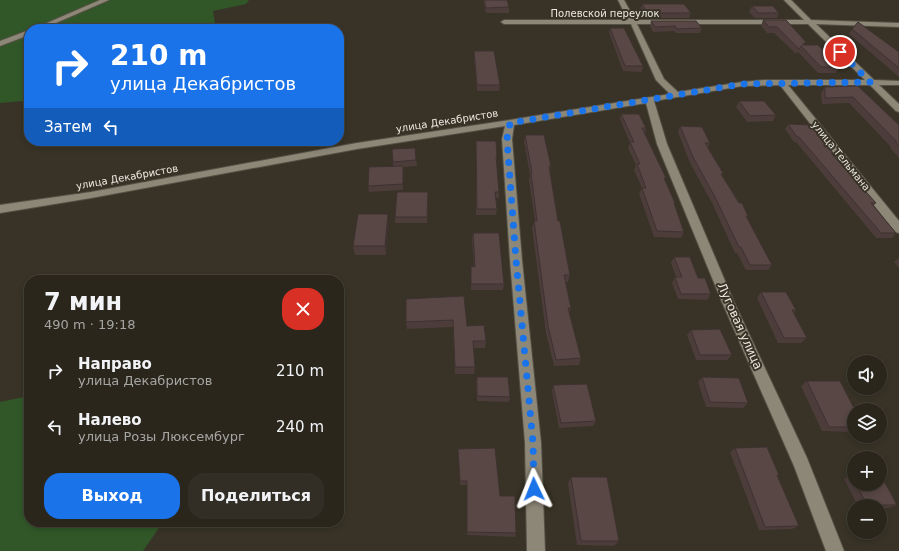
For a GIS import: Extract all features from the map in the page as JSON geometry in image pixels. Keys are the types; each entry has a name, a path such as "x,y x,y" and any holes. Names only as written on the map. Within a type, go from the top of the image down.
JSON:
{"street":[{"path":"48,24 106,0"},
{"path":"621,0 642,39 660,80 675,94"},
{"path":"787,0 899,109"},
{"name":"Полевской переулок","path":"504,22 809,22 899,25"},
{"path":"0,44 24,34"},
{"name":"улица Декабристов","path":"0,209 91,196 357,146 510,123 649,100 675,94 742,84 782,82 899,82"},
{"name":"улица Тельмана","path":"782,82 899,229"},
{"name":"Луговая улица","path":"649,100 662,144 728,302 802,464 835,551"},
{"path":"510,123 507,139 516,260 533,443 536,551"}],"green space":[{"path":"0,0 249,0 246,4 213,11 215,24 24,24 24,102 0,103"},
{"path":"24,397 24,527 160,527 143,551 0,551 0,402"}],"building":[{"path":"484,0 507,0 509,7 486,8"},
{"path":"642,4 684,4 691,13 647,13"},
{"path":"752,6 773,6 779,13 758,13"},
{"path":"763,20 786,20 806,42 802,45 818,45 839,67 821,67 801,46 799,49 777,27 769,27"},
{"path":"651,21 696,21 702,28 677,29 675,26 655,27"},
{"path":"858,22 899,52 899,68 852,29"},
{"path":"610,28 624,28 643,66 625,66"},
{"path":"474,51 494,51 500,85 477,85"},
{"path":"858,86 899,125 899,146 895,142 897,142 853,97 825,98 825,87"},
{"path":"739,101 764,101 776,115 750,116"},
{"path":"621,114 639,114 646,128 642,128 666,178 664,178 675,203 684,232 657,231 642,188 646,188 637,164 640,164 630,142 634,142"},
{"path":"788,124 811,125 833,153 831,153 876,203 871,203 896,233 881,233 799,137 797,137"},
{"path":"680,126 702,127 710,143 705,143 723,173 721,174 739,203 742,203 748,216 746,216 772,265 750,265 741,247 739,247 715,197 693,157"},
{"path":"525,135 544,135 551,166 549,166 558,221 560,221 570,275 564,275 571,308 568,308 581,358 556,360 548,326 534,221 537,221 532,173"},
{"path":"476,141 496,141 499,192 495,192 497,209 477,209"},
{"path":"415,148 416,160 393,162 392,149"},
{"path":"403,166 403,184 368,186 369,167"},
{"path":"397,192 428,192 427,217 395,217"},
{"path":"358,214 388,214 385,246 353,246"},
{"path":"473,233 499,233 504,284 471,284 471,266 475,267"},
{"path":"674,257 690,257 698,278 705,278 711,294 681,294 675,277 682,277"},
{"path":"761,292 786,292 796,310 792,310 807,338 784,338"},
{"path":"464,296 467,326 484,325 486,341 473,341 475,367 455,367 453,320 406,322 406,299"},
{"path":"720,329 732,355 700,355 691,330"},
{"path":"477,377 508,377 510,397 477,396"},
{"path":"702,377 739,378 748,403 710,402"},
{"path":"807,381 840,381 851,403 847,403 847,427 829,427"},
{"path":"587,384 596,421 561,423 553,385"},
{"path":"767,447 779,475 777,475 799,526 765,527 735,448"},
{"path":"495,448 500,496 515,496 516,533 467,532 467,481 460,481 458,449"},
{"path":"571,477 607,477 619,541 581,541"},
{"path":"887,486 897,505 887,505 887,499 864,499 860,491 887,491"}],"route":[{"path":"534,489 533,443 516,260 507,139 510,123 649,100 675,94 742,84 764,82 870,82 840,52"}]}
